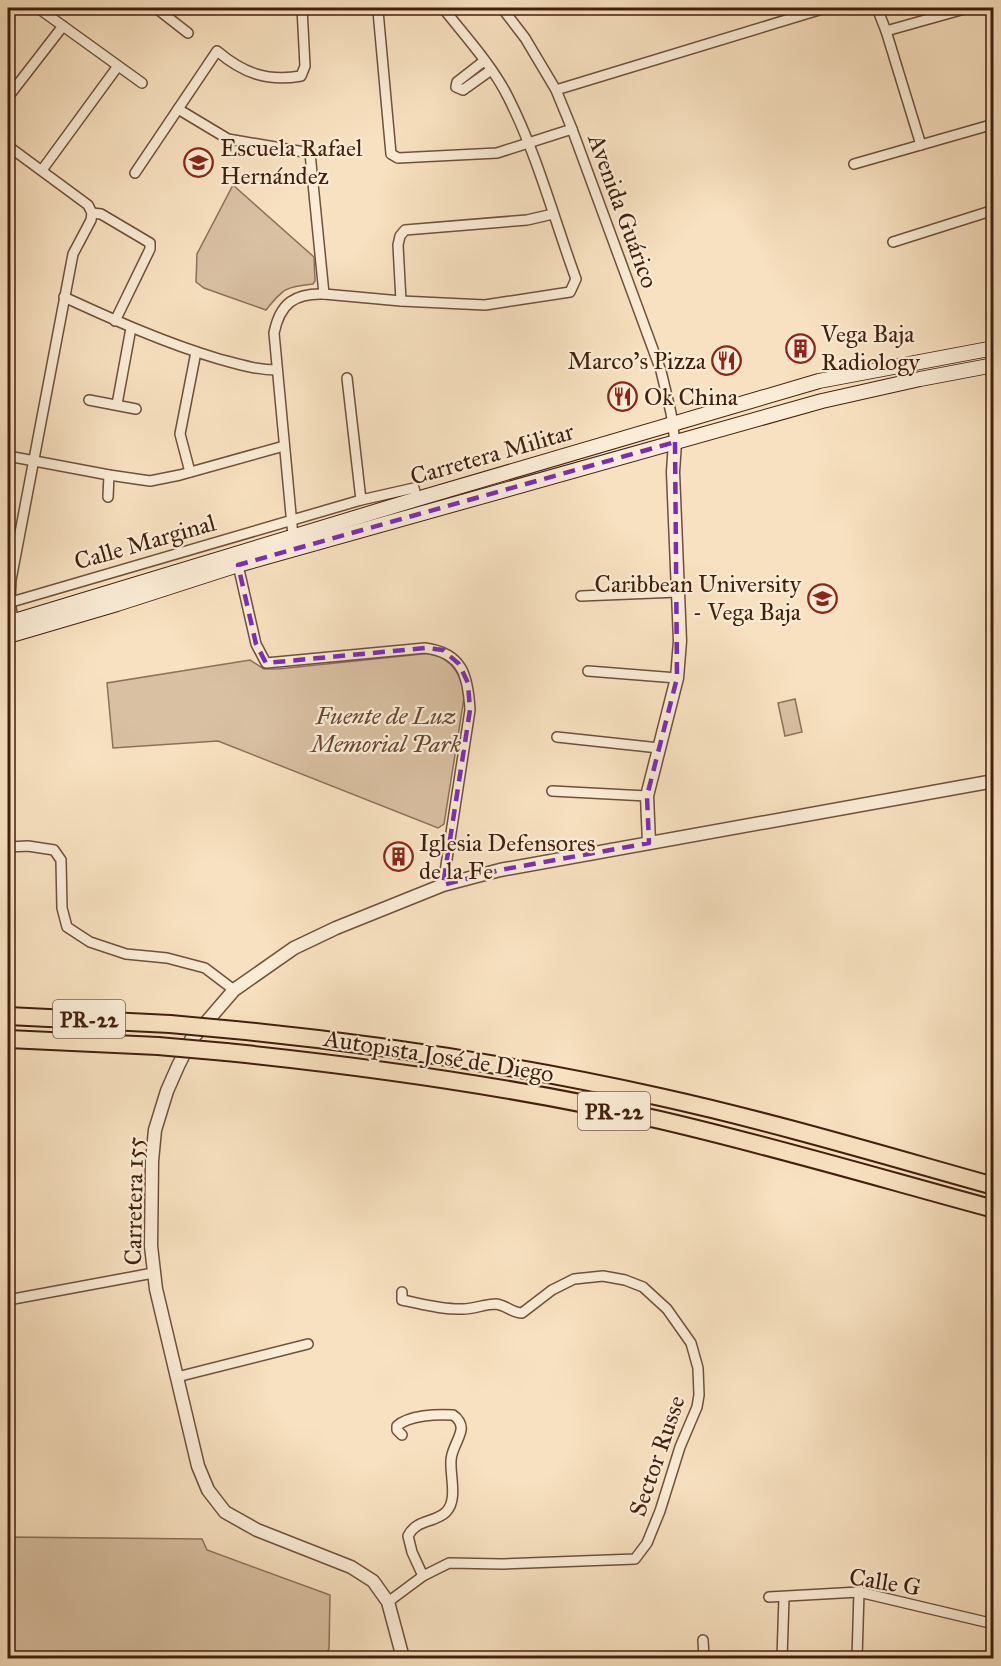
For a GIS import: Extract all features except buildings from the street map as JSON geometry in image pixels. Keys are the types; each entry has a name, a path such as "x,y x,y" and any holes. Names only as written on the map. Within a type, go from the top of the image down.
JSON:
{"highway":[{"name":"Autopista José de Diego","path":"8,1016 170,1024 235,1030 421,1052 557,1075 662,1097 767,1123 993,1186"},
{"name":"Autopista José de Diego","path":"8,1039 158,1046 411,1073 555,1098 659,1120 769,1147 993,1209"}],"main road":[{"name":"Carretera Militar","path":"11,628 293,536 819,381 993,348"},
{"name":"Carretera Militar","path":"11,628 117,604 238,565 822,401 993,365"}],"street":[{"path":"38,8 142,83"},
{"path":"135,172 217,51 233,64 258,75 282,79 301,76 305,66 302,8"},
{"path":"381,8 378,12 391,154 398,158 497,153 572,129"},
{"path":"293,536 274,333 277,316 293,298 324,294 485,305 570,292 576,279 528,143 508,96 443,8"},
{"name":"Avenida Guárico","path":"502,8 525,38 556,90 572,129 661,371 675,442"},
{"path":"877,8 921,145"},
{"path":"886,31 968,8"},
{"path":"160,9 188,33"},
{"path":"556,90 819,10"},
{"path":"8,97 63,26"},
{"path":"484,61 457,82 456,87 463,90 491,70"},
{"path":"42,170 118,66"},
{"path":"178,109 228,139 310,153 324,294"},
{"path":"854,164 993,124"},
{"path":"8,146 88,205 92,213 91,220 75,248 64,297 11,580 9,603 11,628"},
{"path":"893,242 993,210"},
{"path":"92,213 101,214 150,243 150,249 115,321"},
{"path":"401,301 399,245 400,236 405,230 527,220 553,214"},
{"path":"64,297 131,328 196,352 259,370 277,370"},
{"path":"117,404 131,328"},
{"path":"190,472 180,434 196,352"},
{"path":"346,378 361,500"},
{"path":"89,399 136,409"},
{"path":"649,843 647,796 677,678 680,641 673,472 675,442"},
{"path":"8,456 150,481 284,446"},
{"path":"108,497 109,475"},
{"name":"Calle Marginal","path":"9,603 361,500 414,488 417,499"},
{"path":"238,565 256,644 266,663 425,648 443,650 459,664 468,683 470,710 443,885"},
{"path":"581,596 678,592"},
{"path":"588,671 677,678"},
{"path":"557,737 659,748"},
{"name":"Carretera 155","path":"403,1659 388,1602 379,1588 363,1574 256,1530 225,1512 208,1490 198,1466 153,1273 151,1246 152,1161 159,1115 167,1091 191,1040 234,990 312,938 443,885 500,870 993,781"},
{"path":"552,791 647,796"},
{"path":"8,847 28,846 54,850 61,860 62,908 67,927 90,942 126,954 167,958 205,968 234,990"},
{"path":"8,1300 153,1273"},
{"name":"Sector Russe","path":"388,1602 423,1576 449,1563 502,1564 635,1558 648,1543 680,1447 697,1407 699,1395 698,1368 691,1343 668,1309 643,1287 625,1280 603,1276 574,1279 552,1290 522,1313 513,1312 499,1305 460,1310 421,1304 402,1300 402,1292"},
{"path":"177,1377 309,1344"},
{"path":"402,1435 397,1430 399,1423 414,1419 453,1415 460,1423 461,1431 451,1458 453,1496 451,1506 438,1517 415,1526 408,1536 412,1552 423,1576"},
{"path":"856,1659 859,1592"},
{"name":"Calle G","path":"769,1597 859,1592 993,1624"},
{"path":"782,1659 784,1597"},
{"path":"703,1640 704,1659"}],"highlighted area":[{"path":"675,442 677,678 647,796 649,843 500,870 443,885 470,710 468,683 459,664 443,650 425,648 266,663 256,644 238,565"}],"green space":[{"path":"233,185 314,257 315,281 313,284 286,290 266,310 204,288 196,282 197,254"},
{"name":"Fuente de Luz Memorial Park","path":"432,653 446,660 456,670 462,683 464,698 444,824 438,828 218,741 113,748 107,683 250,660 264,669 278,669"},
{"path":"795,699 802,732 785,736 778,703"},
{"path":"8,1537 202,1539 207,1550 330,1595 329,1649 322,1658 8,1658"}],"place":[{"name":"Escuela Rafael Hernández","path":"199,162"},
{"name":"Vega Baja Radiology","path":"800,348"},
{"name":"Marco's Pizza","path":"727,361"},
{"name":"Ok China","path":"623,397"},
{"name":"Caribbean University - Vega Baja","path":"822,598"},
{"name":"Iglesia Defensores de la Fe","path":"398,857"}]}
